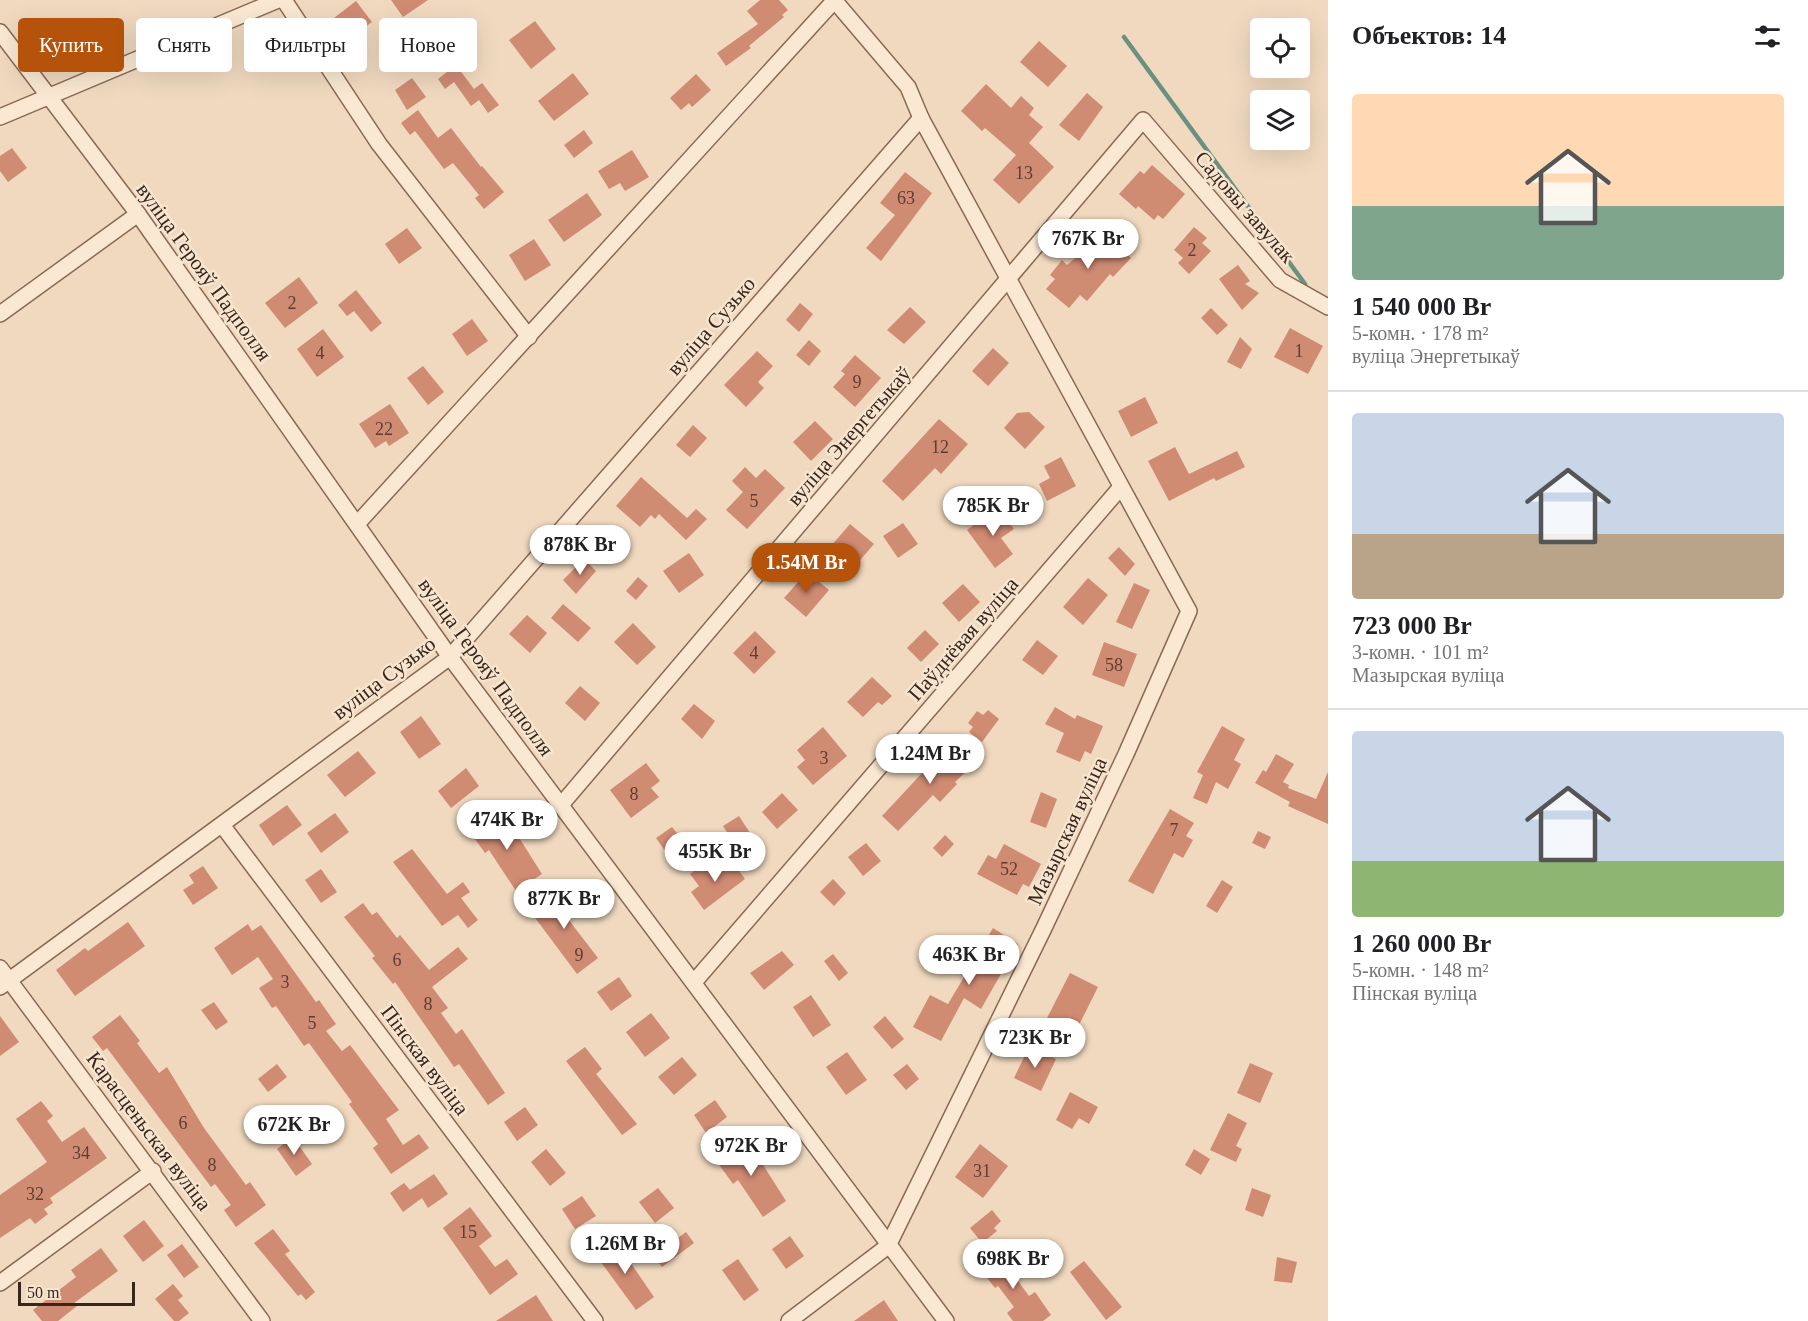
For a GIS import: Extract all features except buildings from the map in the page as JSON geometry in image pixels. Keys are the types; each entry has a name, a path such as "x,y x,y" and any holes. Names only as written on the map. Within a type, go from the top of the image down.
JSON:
{"street":[{"path":"0,117 278,0"},
{"path":"284,0 379,144 529,337"},
{"path":"357,524 834,0 908,87 921,118 1121,487"},
{"name":"вуліца Герояў Падполля","path":"0,32 47,97 138,214 450,657 695,981 888,1246 946,1321"},
{"name":"вуліца Сузько","path":"5,984 450,657 921,118"},
{"name":"вуліца Энергетыкаў","path":"561,805 1010,280 1143,120"},
{"name":"Садовы завулак","path":"1143,120 1280,280 1328,307"},
{"path":"0,314 138,214"},
{"name":"Мазырская вуліца","path":"789,1321 888,1246 1078,856 1189,611 1121,487"},
{"name":"Паўднёвая вуліца","path":"695,981 1121,487"},
{"name":"Пінская вуліца","path":"222,825 595,1321"},
{"name":"Карасценьская вуліца","path":"0,968 5,984 153,1171 262,1321"},
{"path":"0,1283 153,1171"}],"waterway":[{"path":"1124,37 1305,284"}]}
